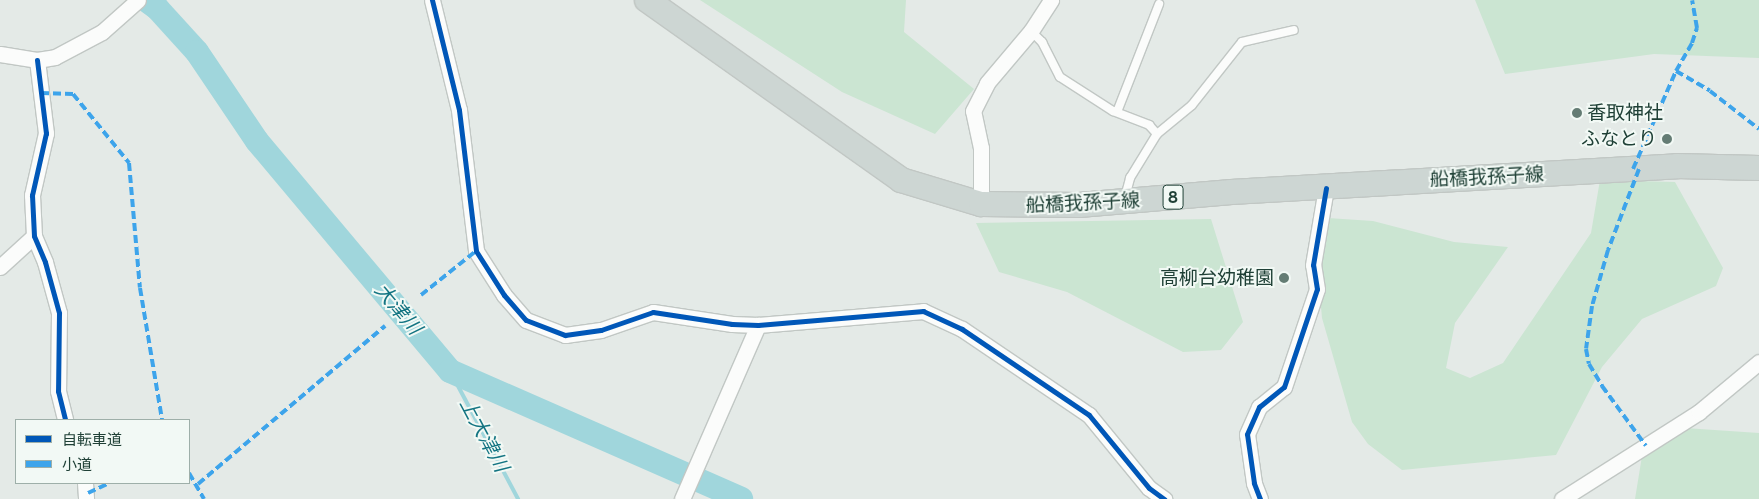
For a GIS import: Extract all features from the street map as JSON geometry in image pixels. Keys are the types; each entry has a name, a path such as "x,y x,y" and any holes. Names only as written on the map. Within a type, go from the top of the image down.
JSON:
{"main road":[{"name":"船橋我孫子線","path":"647,0 901,180 981,204 1031,207 1678,166 1759,168"}],"street":[{"path":"0,54 36,60 76,48 102,32 138,0"},
{"path":"432,0 459,110 467,154 476,251 519,313 538,326 565,335 601,330 653,312 732,324 758,324 923,311 943,319 998,352 1088,415 1147,493 1164,499"},
{"path":"981,204 981,148 973,111 987,83 1031,31 1051,0"},
{"path":"36,60 46,133 32,196 34,236 45,262 59,313 58,392 65,419"},
{"path":"1260,499 1254,483 1247,434 1258,408 1284,387 1317,289 1313,265 1326,188"},
{"path":"0,267 34,236"},
{"path":"682,499 758,324"},
{"path":"1562,499 1699,412 1759,362"},
{"path":"85,484 86,499"}],"lane":[{"path":"1117,112 1159,4"},
{"path":"1124,201 1130,178 1158,134 1192,105 1242,42 1294,30"},
{"path":"1031,31 1042,42 1060,77 1117,112 1149,125 1158,134"}],"green space":[{"path":"700,0 906,0 904,32 974,89 935,134 842,92"},
{"path":"1475,0 1759,0 1759,58 1654,54 1505,74"},
{"path":"1600,180 1675,182 1723,268 1716,286 1642,319 1602,367 1556,455 1402,470 1368,444 1352,422 1322,318 1317,264 1328,218 1373,221 1454,242 1508,247 1455,323 1446,368 1470,378 1503,363 1591,233"},
{"path":"1211,219 1243,322 1221,350 1183,352 1067,292 999,272 976,223"},
{"path":"1685,428 1759,433 1759,499 1635,499 1642,456"}],"waterway":[{"name":"大津川","path":"146,0 157,8 197,52 257,141 450,371 741,499"},
{"name":"上大津川","path":"450,371 518,499"}],"marked path":[{"path":"1633,169 1676,71 1692,43 1697,28 1692,0"},
{"path":"1676,71 1710,91 1759,129"},
{"path":"41,93 73,94 129,163 140,288 162,419"},
{"path":"1639,169 1608,250 1592,306 1586,349 1589,364 1602,386 1646,446"},
{"path":"421,295 476,251"},
{"path":"198,484 385,326"},
{"path":"190,475 204,499"},
{"path":"88,493 107,484"}],"cycle path":[{"path":"432,0 459,110 476,251 504,295 526,320 565,335 601,330 653,312 732,324 758,325 923,311 962,329 1089,415 1149,488 1164,499"},
{"path":"37,60 46,133 32,195 34,236 45,262 59,313 58,391 65,419"},
{"path":"1260,499 1254,483 1247,434 1259,407 1284,387 1317,289 1313,265 1326,188"}],"place":[{"name":"香取神社","path":"1577,113"},
{"name":"ふなとり","path":"1667,139"},
{"name":"高柳台幼稚園","path":"1284,278"}]}
